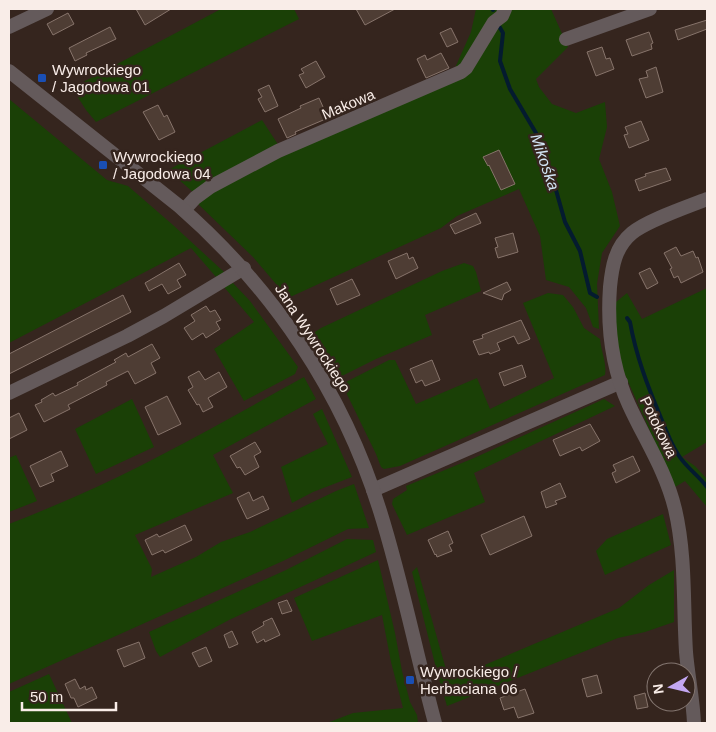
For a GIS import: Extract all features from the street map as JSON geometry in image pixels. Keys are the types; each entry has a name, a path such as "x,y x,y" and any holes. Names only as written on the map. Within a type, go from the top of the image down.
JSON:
{"street":[{"path":"9,27 48,9"},
{"name":"Makowa","path":"184,210 195,198 210,188 278,151 461,72 466,68 494,22 502,16 505,9"},
{"path":"566,39 650,9"},
{"name":"Jana Wywrockiego","path":"9,71 184,210 244,268 293,333 338,406 374,490 435,723"},
{"name":"Potokowa","path":"694,723 686,653 682,550 675,508 658,461 629,405 613,357 609,325 611,276 614,260 620,245 632,233 647,224 707,199"},
{"path":"9,394 127,336 244,268"},
{"path":"374,490 621,382"}],"green space":[{"path":"221,9 294,9 299,19 96,122 72,88"},
{"path":"476,9 502,9 465,65 455,68 471,32"},
{"path":"509,9 551,9 568,47 536,79 539,87 552,104 576,113 605,102 607,127 599,159 612,192 620,226 602,253 597,284 599,329 593,327 586,308 569,287 546,280 540,236 519,189 457,216 441,228 288,298 253,257 198,204 222,186 283,152 440,87 481,50 508,16"},
{"path":"9,99 107,180 128,186 224,272 216,277 191,248 9,343"},
{"path":"262,120 279,146 194,193 168,170"},
{"path":"464,263 473,266 481,291 425,315 432,335 338,378 312,334 442,271"},
{"path":"233,283 250,301 298,367 295,374 244,401 214,349 254,322 224,287"},
{"path":"707,288 707,442 682,457 695,466 707,479 707,507 685,481 675,487 622,368 616,337 616,302 627,293 642,319"},
{"path":"548,293 563,295 573,307 584,328 600,339 605,375 400,466 384,469 381,467 342,384 389,360 395,360 416,404 477,378 490,409 554,378 523,303"},
{"path":"304,377 316,399 213,455 233,493 135,535 152,569 151,577 196,557 221,542 250,532 354,484 369,528 348,529 283,561 9,684 9,524 72,498 131,470 190,440"},
{"path":"132,399 154,447 96,474 75,429"},
{"path":"604,399 615,406 474,473 485,502 407,535 392,504 393,499 407,490 406,486 474,458"},
{"path":"322,409 352,477 313,492 292,503 281,467 328,444 313,414"},
{"path":"16,455 37,501 9,512 9,458"},
{"path":"663,514 671,545 605,575 596,551 607,539"},
{"path":"347,539 373,540 376,552 229,620 160,657 156,651 149,632 286,570"},
{"path":"378,560 402,671 418,723 327,723 353,713 403,708 391,662 382,615 312,641 294,598"},
{"path":"417,567 449,680 619,608 649,585 674,570 674,622 645,632 618,638 447,706 412,572"},
{"path":"49,674 72,723 9,723 9,692"}],"building":[{"path":"136,9 171,9 145,25"},
{"path":"356,9 395,9 365,25"},
{"path":"68,13 74,24 53,35 47,24"},
{"path":"707,20 707,29 678,40 675,30"},
{"path":"110,27 116,39 86,53 87,55 75,61 69,48"},
{"path":"451,28 458,42 447,47 440,33"},
{"path":"649,32 653,43 651,44 652,49 632,56 626,40"},
{"path":"602,47 606,59 610,58 614,69 596,76 587,52"},
{"path":"441,53 449,68 426,78 417,59 425,55 427,60"},
{"path":"316,61 325,77 306,88 299,75 304,73 301,69"},
{"path":"656,67 663,92 646,98 639,79 648,77 646,71"},
{"path":"269,85 278,106 265,112 258,99 262,97 258,90"},
{"path":"319,98 328,118 295,132 296,134 287,138 278,119 301,108 300,106"},
{"path":"158,105 164,117 167,115 175,132 159,140 143,112"},
{"path":"641,121 649,140 629,148 624,135 628,134 625,127"},
{"path":"499,150 515,184 501,190 483,157"},
{"path":"666,168 671,180 639,191 635,180 646,176 645,174"},
{"path":"476,213 481,223 455,234 450,225"},
{"path":"513,233 518,252 498,258 495,248 498,247 495,238"},
{"path":"676,247 681,256 693,251 696,258 698,257 703,272 681,283 678,276 674,278 670,269 672,268 664,253"},
{"path":"407,253 409,259 413,257 418,268 396,279 388,261"},
{"path":"179,263 186,275 177,280 181,287 168,294 162,284 149,291 145,283"},
{"path":"650,268 658,283 647,289 639,273"},
{"path":"352,279 360,295 337,305 330,289"},
{"path":"507,282 511,290 504,294 502,300 483,293"},
{"path":"123,295 131,312 9,374 9,354"},
{"path":"206,306 210,312 215,310 221,320 216,322 220,329 206,338 203,333 192,340 184,328 195,321 191,315"},
{"path":"521,320 530,339 518,344 514,336 497,343 500,350 490,354 489,352 479,355 473,341 483,338 482,335"},
{"path":"152,344 160,358 151,363 156,373 135,384 128,371 106,382 107,385 68,405 70,409 44,422 35,405 42,402 41,400 53,393 55,396 78,385 77,383 116,362 114,360 126,353 128,357"},
{"path":"432,360 440,380 425,386 422,380 416,383 410,369"},
{"path":"522,365 526,377 504,386 499,373"},
{"path":"199,371 205,380 219,372 227,387 208,398 213,407 203,412 188,390 193,387 188,377"},
{"path":"167,396 181,424 158,435 145,407"},
{"path":"19,413 27,430 9,439 9,418"},
{"path":"590,424 600,441 582,451 580,447 560,456 553,440"},
{"path":"255,442 261,452 254,456 259,467 245,475 240,467 237,468 230,456"},
{"path":"61,451 68,466 51,474 54,481 40,487 30,466"},
{"path":"633,456 640,471 616,483 612,473 616,471 613,465"},
{"path":"560,483 566,497 555,501 557,504 546,508 541,492"},
{"path":"249,492 253,501 263,496 269,509 247,519 237,498"},
{"path":"524,516 532,536 490,555 481,535"},
{"path":"185,525 192,540 165,553 163,550 152,555 145,540 157,534 159,537"},
{"path":"448,531 453,543 449,545 452,551 437,557 428,540"},
{"path":"287,600 292,611 282,614 278,603"},
{"path":"272,618 280,635 265,642 264,639 257,643 252,632 264,625 263,622"},
{"path":"232,631 238,644 229,648 224,635"},
{"path":"139,642 145,658 124,667 117,650"},
{"path":"206,647 212,661 199,667 192,653"},
{"path":"597,675 602,693 587,697 582,679"},
{"path":"75,679 80,689 85,686 86,690 92,687 97,698 78,707 74,698 71,698 65,684"},
{"path":"525,689 534,713 518,718 514,707 504,710 500,698"},
{"path":"645,693 646,707 637,709 634,696"}],"waterway":[{"name":"Mikośka","path":"499,26 503,33 500,61 510,89 536,133 552,176 565,222 580,251 590,293 597,297"},
{"name":"Mikośka","path":"627,318 630,322 647,383 671,442 682,460 707,487"}],"place":[{"name":"Wywrockiego / Jagodowa 01","path":"42,78"},
{"name":"Wywrockiego / Jagodowa 04","path":"103,165"},
{"name":"Wywrockiego / Herbaciana 06","path":"410,680"}]}
